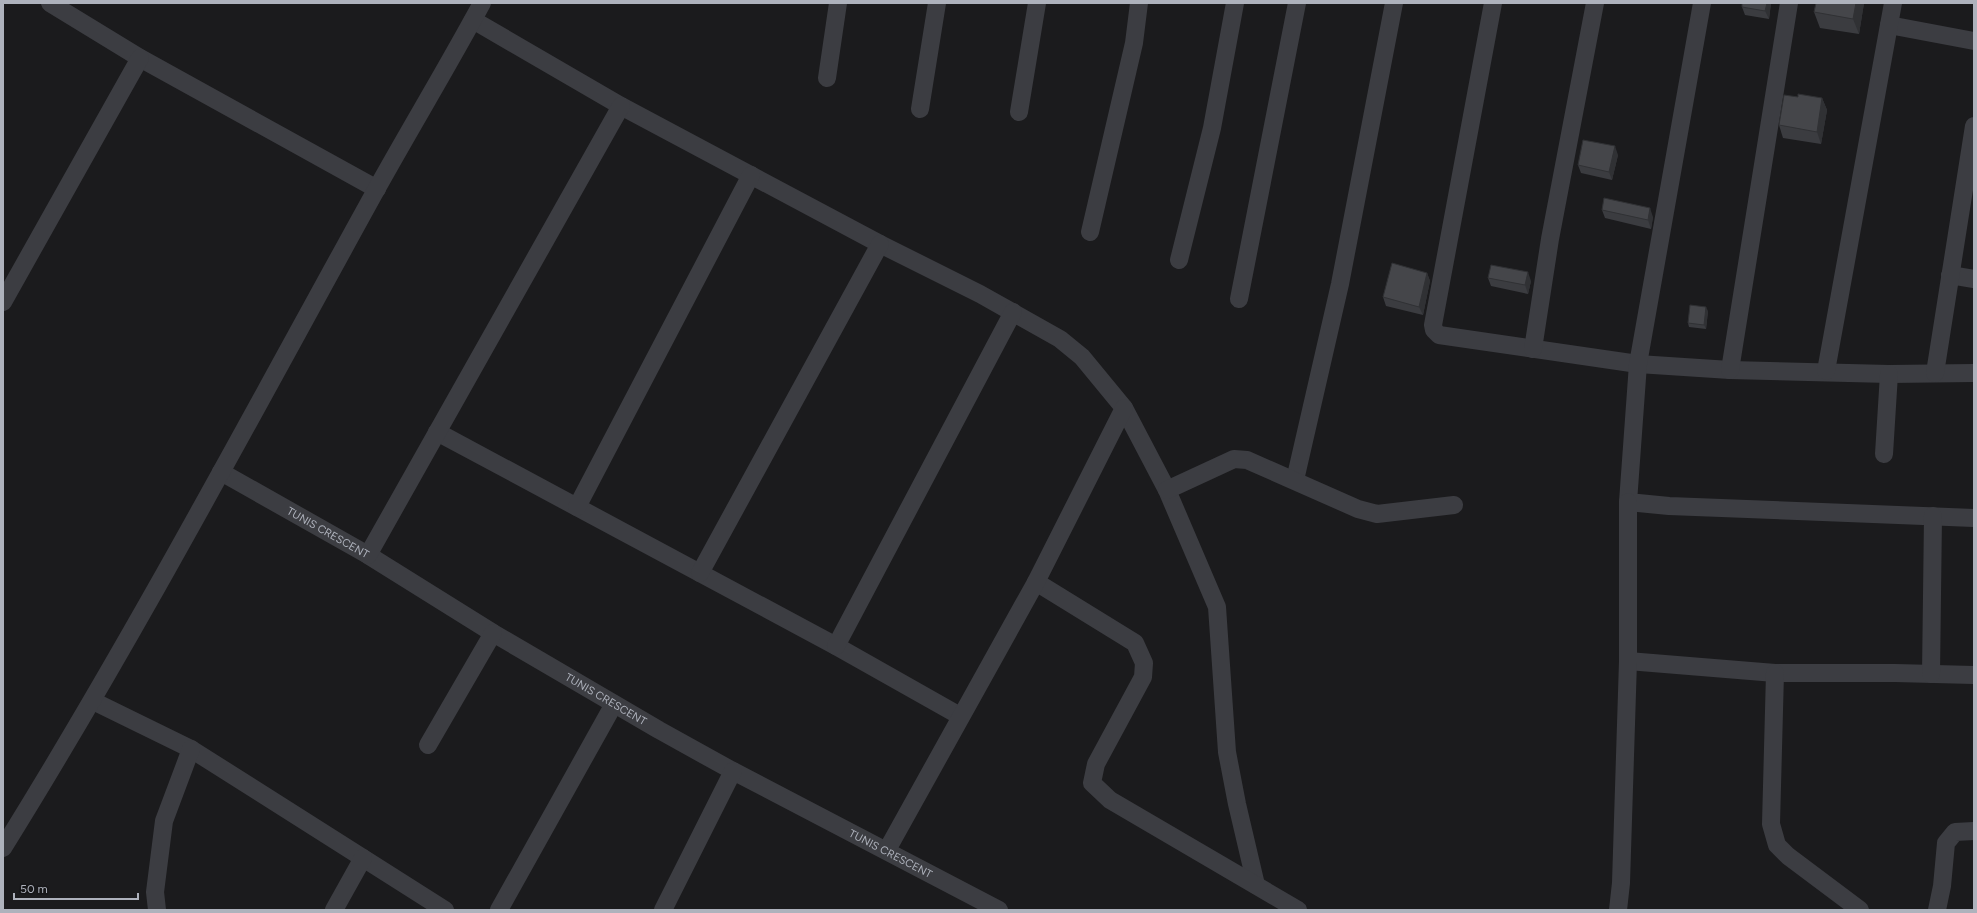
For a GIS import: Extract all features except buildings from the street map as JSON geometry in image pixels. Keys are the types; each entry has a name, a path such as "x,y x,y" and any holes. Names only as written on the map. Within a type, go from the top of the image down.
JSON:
{"street":[{"path":"50,3 140,58 377,188"},
{"path":"3,848 93,701 377,188 482,3"},
{"path":"827,78 838,3"},
{"path":"920,109 938,3"},
{"path":"1019,112 1037,3"},
{"path":"1090,232 1134,43 1139,3"},
{"path":"1179,260 1212,128 1235,3"},
{"path":"1239,299 1296,3"},
{"path":"1295,480 1340,284 1394,3"},
{"path":"1493,3 1432,325 1434,330 1439,335 1638,364 1730,370 1826,371 1889,374 1974,372"},
{"path":"1533,349 1550,239 1595,3"},
{"path":"1618,910 1621,883 1628,661 1628,502 1638,364 1702,3"},
{"path":"1730,370 1789,3"},
{"path":"1826,371 1893,3"},
{"path":"473,20 621,106 880,244 1013,312 1060,339 1082,357 1124,408 1167,490 1217,607 1227,752 1237,804 1256,885"},
{"path":"1889,25 1974,41"},
{"path":"3,302 140,58"},
{"path":"368,555 621,106"},
{"path":"1934,373 1950,275 1969,192 1974,126"},
{"path":"577,507 751,175"},
{"path":"700,573 880,244"},
{"path":"1950,275 1974,279"},
{"path":"836,646 1013,312"},
{"path":"1884,454 1889,374"},
{"path":"887,850 960,716 1036,582 1124,408"},
{"path":"437,432 836,646 960,716"},
{"path":"1167,490 1234,459 1247,460 1358,509 1377,514 1454,505"},
{"name":"TUNIS CRESCENT","path":"221,472 368,555 493,633 614,704 733,771 887,850 999,910"},
{"path":"1628,502 1669,506 1974,518"},
{"path":"1931,674 1933,516"},
{"path":"1036,582 1135,643 1144,663 1143,678 1096,764 1092,783 1110,800 1298,910"},
{"path":"428,746 493,633"},
{"path":"1628,661 1775,673 1974,675"},
{"path":"1775,673 1771,824 1777,845 1788,856 1860,910"},
{"path":"93,701 191,749 445,910"},
{"path":"499,910 614,704"},
{"path":"157,910 155,892 164,821 191,749"},
{"path":"663,910 733,771"},
{"path":"1937,910 1942,886 1946,843 1955,832 1974,831"},
{"path":"334,910 364,858"}]}
